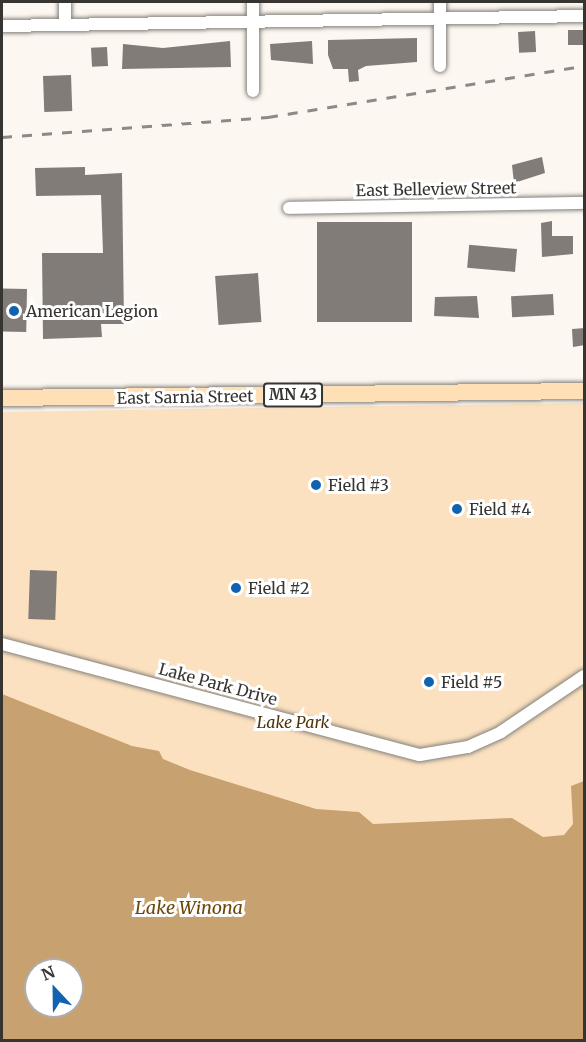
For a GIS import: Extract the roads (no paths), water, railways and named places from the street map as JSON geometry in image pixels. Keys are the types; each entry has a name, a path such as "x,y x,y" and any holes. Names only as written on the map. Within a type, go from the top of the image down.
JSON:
{"main road":[{"name":"East Sarnia Street","path":"2,398 585,391"}],"street":[{"path":"65,2 65,24"},
{"path":"253,2 254,91"},
{"path":"440,2 440,66"},
{"path":"2,26 585,16"},
{"name":"East Belleview Street","path":"289,208 585,203"},
{"name":"Lake Park Drive","path":"2,644 420,755 468,747 501,732 585,676"}],"water":[{"name":"Lake Winona","path":"2,694 132,746 159,751 163,759 190,770 316,809 359,812 373,824 512,818 543,837 564,835 573,824 571,786 584,781 584,1040 2,1040"}],"railway":[{"path":"2,137 268,117 584,66"}],"place":[{"name":"American Legion","path":"14,311"},
{"name":"Field #3","path":"316,485"},
{"name":"Field #4","path":"457,509"},
{"name":"Field #2","path":"236,588"},
{"name":"Field #5","path":"429,682"}],"park label":[{"name":"Lake Park","path":"293,722"}]}
